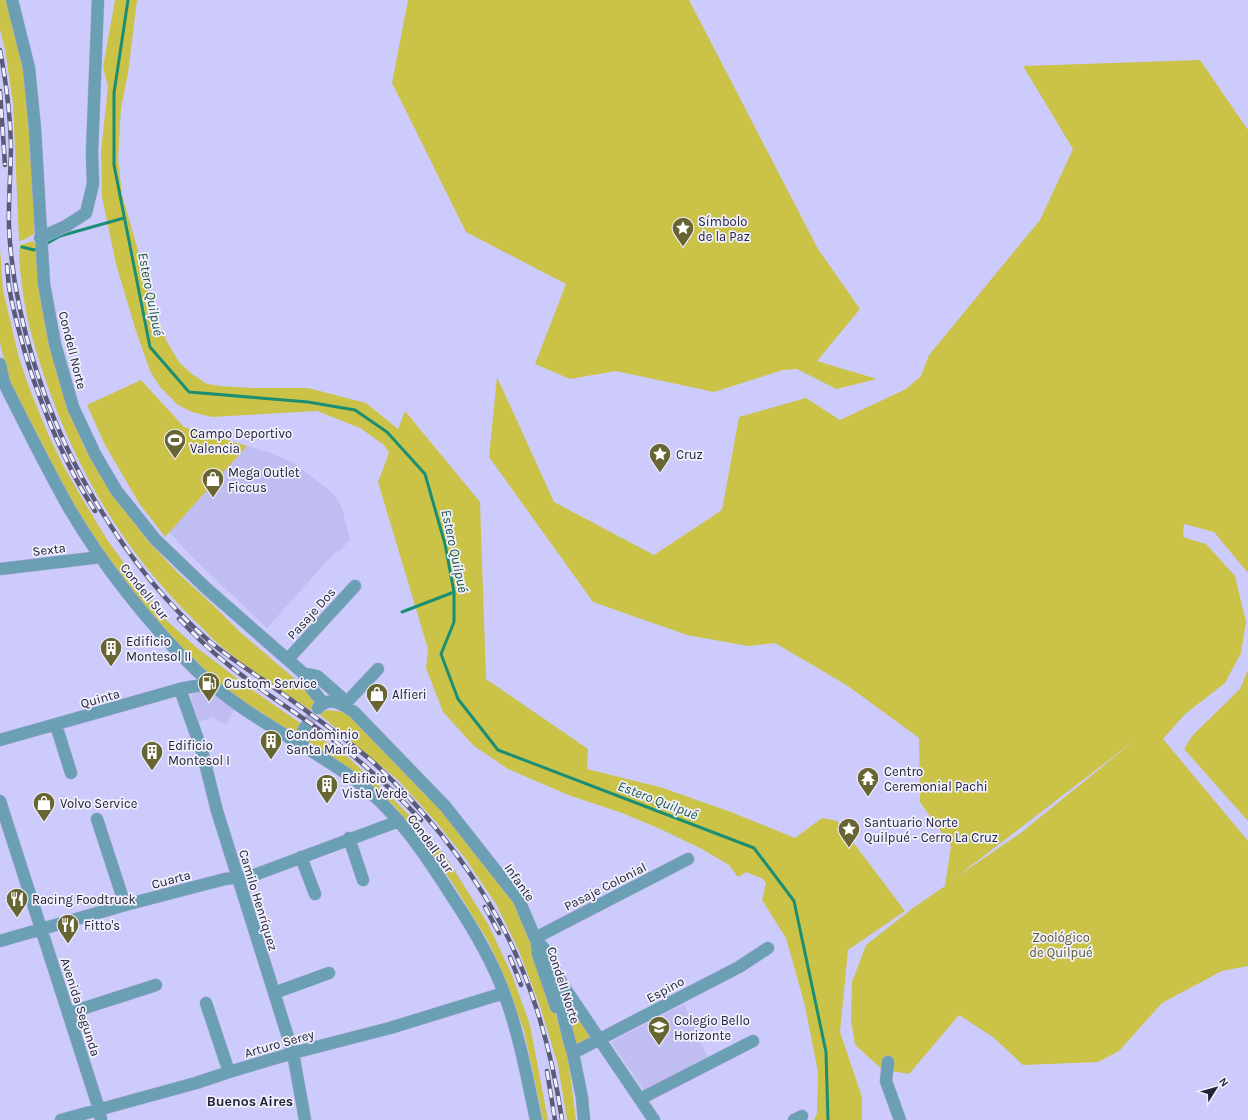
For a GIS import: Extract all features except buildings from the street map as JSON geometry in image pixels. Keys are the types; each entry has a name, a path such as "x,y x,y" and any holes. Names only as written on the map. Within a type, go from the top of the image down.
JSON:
{"street":[{"name":"Condell Norte","path":"12,0 29,68 44,284 55,344 73,407 95,454 116,490 156,539 207,589 264,638"},
{"path":"40,238 66,226 86,213 93,184 92,152 94,61 97,34 98,0"},
{"name":"Condell Sur","path":"0,364 2,383 70,509 101,557 136,604 173,648 206,680 239,705 357,781 399,821 433,867 467,919 488,956 504,993 522,1055 536,1120"},
{"name":"Sexta","path":"0,569 101,557"},
{"name":"Pasaje Dos","path":"288,659 355,586"},
{"name":"Infante","path":"264,638 303,673 320,705 332,701 344,705 354,712 445,806 519,900 535,938 545,950 562,984 654,1120"},
{"path":"344,705 378,669"},
{"name":"Infante","path":"303,673 317,676 342,697 344,705"},
{"name":"Quinta","path":"0,740 180,689 200,685 206,680"},
{"name":"Camilo Henríquez","path":"180,689 202,751 217,811 293,1053 305,1120"},
{"path":"56,725 71,773"},
{"path":"296,742 306,726"},
{"name":"Avenida Segunda","path":"0,801 5,837 42,928 100,1115"},
{"path":"96,819 125,905"},
{"name":"Cuarta","path":"0,941 125,905 237,876 249,877 349,838 399,821"},
{"path":"349,838 363,880"},
{"path":"301,857 315,894"},
{"name":"Pasaje Colonial","path":"535,938 688,859"},
{"name":"Condell Norte","path":"535,938 540,961 562,1028 569,1040"},
{"name":"Espino","path":"573,1053 739,967 768,948"},
{"path":"274,993 329,973"},
{"name":"Condell Norte","path":"562,984 559,998 573,1053 582,1098 584,1120"},
{"path":"69,1013 156,985"},
{"name":"Arturo Serey","path":"61,1120 100,1115 228,1072 293,1053 390,1028 504,993"},
{"path":"206,1003 228,1072"},
{"path":"640,1100 753,1041"},
{"path":"888,1062 886,1081 900,1120"}],"shaded area":[{"path":"247,446 270,453 294,463 330,491 342,508 350,540 339,552 336,551 267,628 190,555 169,532"},
{"name":"Custom Service","path":"206,690 234,709 226,725 213,717 199,722 191,698 192,694"},
{"name":"Colegio Bello Horizonte","path":"684,1004 708,1059 645,1092 611,1042"}],"green space":[{"path":"0,0 7,0 19,44 27,96 36,209 34,234 19,241 13,103 5,49 0,30"},
{"path":"115,0 137,0 128,73 121,108 118,159 122,195 157,316 166,340 179,362 192,374 207,384 253,388 308,388 366,403 398,429 405,411 480,502 486,679 588,749 587,769 663,788 731,812 795,838 822,818 837,821 905,911 848,950 840,1032 862,1097 862,1120 814,1120 817,1113 818,1072 805,1006 786,938 762,900 766,883 763,879 746,872 738,877 729,865 702,849 658,828 622,813 571,796 508,769 474,746 443,712 426,668 428,649 378,482 389,453 384,445 360,428 317,411 212,417 192,412 178,405 160,387 150,371 135,328 116,264 102,197 101,151 108,87 103,67"},
{"path":"408,0 689,0 818,249 860,309 817,361 877,379 836,389 797,369 783,370 714,392 616,371 570,379 535,364 566,284 466,232 392,83"},
{"name":"Zoológico de Quilpué","path":"1200,60 1248,130 1248,573 1214,532 1184,524 1183,537 1206,544 1235,576 1246,622 1241,653 1225,683 1185,714 1163,739 1248,841 1248,966 1222,971 1162,1003 1119,1051 1098,1062 1023,1065 993,1037 959,1015 909,1074 882,1069 855,1045 851,1020 852,982 866,945 913,908 945,886 951,846 920,802 919,738 848,686 775,643 748,646 687,635 593,602 489,457 497,377 554,502 654,555 722,510 739,417 806,398 840,420 906,389 921,376 929,355 1040,220 1073,149 1023,66","holes":["1135,740 1022,832 955,878"]},
{"path":"33,241 37,246 60,378 84,447 111,491 147,540 179,574 240,632 309,691 316,699 312,711 245,665 212,638 168,593 143,563 100,501 66,433 52,397 30,330 22,288 19,253 20,245"},
{"path":"0,248 3,290 19,358 30,390 64,467 108,541 166,620 196,647 251,689 303,725 299,732 292,734 240,702 174,643 111,565 69,498 11,388 0,343"},
{"name":"Campo Deportivo Valencia","path":"141,380 184,427 247,446 165,537 139,503 105,445 87,405"},
{"path":"1248,670 1248,821 1184,749 1192,736 1240,689"},
{"path":"327,710 345,712 404,771 446,815 514,902 536,953 567,1050 576,1120 567,1120 558,1065 541,1009 519,951 496,904 465,858 436,822 398,780 319,714"},
{"path":"307,728 349,758 419,825 448,860 488,924 512,975 530,1025 548,1120 543,1120 524,1031 507,983 489,943 455,887 422,838 391,803 369,784 309,743 306,735"},
{"path":"568,1004 592,1038 576,1047 563,1006"}],"waterway":[{"name":"Estero Quilpué","path":"128,0 114,93 114,165 150,347 189,392 308,402 355,410 387,432 425,474 445,544 454,592 454,622 441,654 458,699 498,750 754,848 794,901 826,1052 828,1120"},
{"path":"44,245 60,236 124,218"},
{"path":"22,247 34,250 40,247"},
{"path":"402,612 454,592"}],"tunnel":[{"path":"306,726 318,708"}],"railway":[{"path":"0,50 10,121 11,144 9,227 17,296 34,364 59,431 74,462 90,492 115,532 129,552 175,608 216,647 320,721 373,762 425,815 456,854 496,915 520,963 530,988 546,1041 558,1094 562,1120"},
{"path":"0,91 5,165"},
{"path":"7,265 9,289 27,360 48,419 74,475 95,511"},
{"path":"179,619 207,647 237,672 350,753 386,785 421,820"},
{"path":"485,907 499,933"},
{"path":"510,957 521,985"},
{"path":"547,1071 555,1120"}],"place":[{"name":"Símbolo de la Paz","path":"683,248"},
{"name":"Campo Deportivo Valencia","path":"175,460"},
{"name":"Cruz","path":"660,474"},
{"name":"Mega Outlet Ficcus","path":"213,498"},
{"name":"Edificio Montesol II","path":"111,668"},
{"name":"Custom Service","path":"209,702"},
{"name":"Alfieri","path":"377,714"},
{"name":"Condominio Santa María","path":"271,760"},
{"name":"Edificio Montesol I","path":"152,772"},
{"name":"Centro Ceremonial Pachi","path":"868,798"},
{"name":"Edificio Vista Verde","path":"327,804"},
{"name":"Volvo Service","path":"44,822"},
{"name":"Santuario Norte Quilpué - Cerro La Cruz","path":"849,848"},
{"name":"Racing Foodtruck","path":"17,918"},
{"name":"Fitto's","path":"68,944"},
{"name":"Colegio Bello Horizonte","path":"659,1046"}],"district":[{"name":"Buenos Aires","path":"250,1101"}]}
